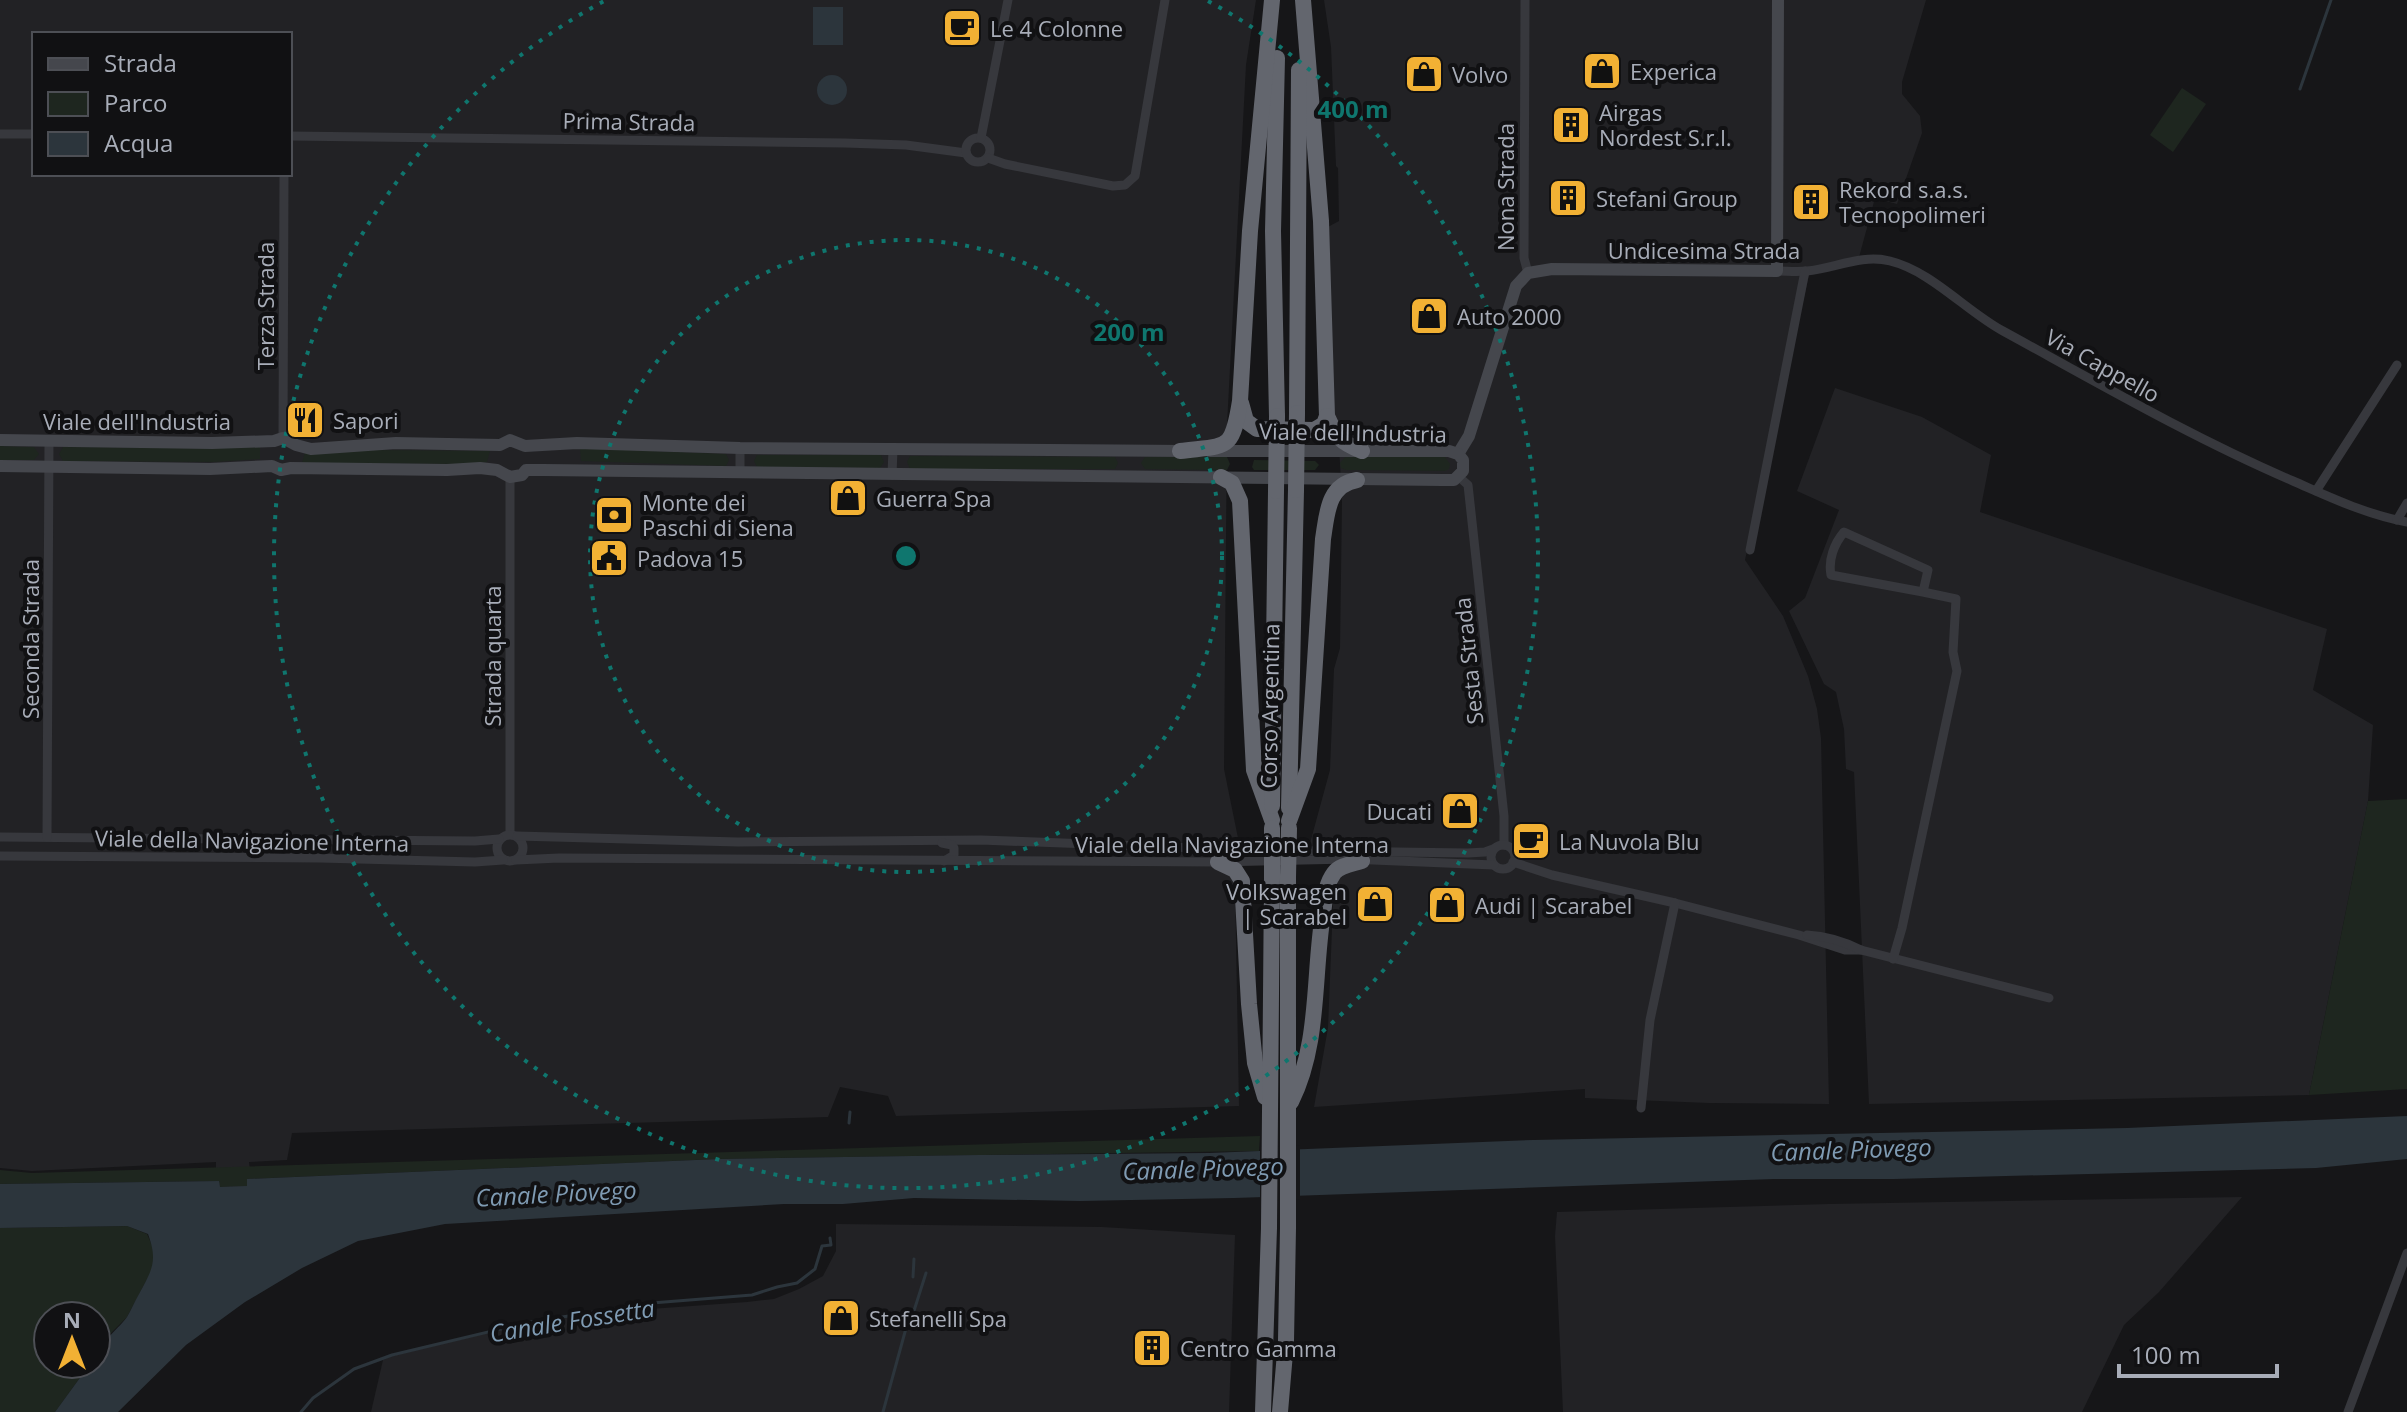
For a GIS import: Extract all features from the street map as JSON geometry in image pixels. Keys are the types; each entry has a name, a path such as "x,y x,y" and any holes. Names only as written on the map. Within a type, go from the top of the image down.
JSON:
{"highway":[{"path":"1180,451 1225,444 1232,438 1240,401 1250,231 1274,0"},
{"name":"Corso Argentina","path":"1274,0 1273,231 1280,878 1289,1113 1281,1412"},
{"path":"1240,401 1246,421 1257,429 1314,430 1324,424 1327,416 1321,221 1302,0"},
{"name":"Corso Argentina","path":"1280,824 1296,490 1302,0"},
{"path":"1327,416 1338,438 1362,451"},
{"path":"1221,477 1232,483 1240,501 1254,770 1280,824"},
{"path":"1280,824 1308,769 1323,539 1329,502 1339,486 1357,480"},
{"path":"1289,1113 1307,1061 1328,882 1337,869 1362,861"},
{"path":"1218,862 1235,870 1242,881 1255,1063 1270,1117"},
{"name":"Corso Argentina","path":"1263,1412 1280,878"}],"street":[{"path":"981,138 1008,0"},
{"name":"Prima Strada","path":"292,136 906,145 966,153 979,162 988,158 1113,186 1125,185 1135,176 1165,0"},
{"name":"Nona Strada","path":"1458,454 1469,436 1516,286 1528,273 1524,258 1525,0"},
{"path":"1777,271 1778,0"},
{"path":"0,134 32,134"},
{"path":"966,153 969,141 981,138"},
{"path":"981,138 990,145 988,158"},
{"name":"Terza Strada","path":"278,440 284,176"},
{"name":"Undicesima Strada","path":"1528,273 1552,269 1805,271 1858,259 1879,258"},
{"name":"Via Cappello","path":"1879,258 1918,273 2000,330 2249,462 2367,511 2402,521"},
{"path":"1750,550 1805,271"},
{"path":"2316,491 2397,365"},
{"name":"Viale dell'Industria","path":"0,440 212,443 278,440 320,449 396,443 500,445 510,440 525,446 577,443 740,448 1449,451 1463,460 1463,471 1454,480 1357,480 526,470 522,475 510,477 497,470 0,466"},
{"name":"Seconda Strada","path":"47,837 49,440"},
{"path":"272,466 267,450 278,440"},
{"path":"291,468 298,457 296,445"},
{"path":"497,470 494,454 500,445"},
{"path":"525,446 530,458 526,470"},
{"path":"740,448 740,473"},
{"path":"892,475 893,449"},
{"name":"Strada quarta","path":"510,477 514,835"},
{"name":"Sesta Strada","path":"1459,477 1468,485 1504,816 1504,845"},
{"path":"2402,521 2407,503"},
{"path":"1893,959 1957,671 1953,652 1956,599 1831,575 1829,564 1838,539 1844,532 1928,570 1923,592"},
{"path":"514,835 523,847 521,856 516,860"},
{"name":"Viale della Navigazione Interna","path":"0,837 475,841 514,835 738,842 981,840 1297,851 1468,853 1485,852 1504,845"},
{"path":"499,839 497,851 503,860"},
{"path":"738,842 738,859"},
{"path":"937,842 954,848 954,855 944,861"},
{"path":"970,861 975,846 987,842"},
{"path":"1504,845 1513,850 1513,862"},
{"path":"1493,849 1490,856 1494,865"},
{"name":"Viale della Navigazione Interna","path":"0,856 475,862 559,858 1218,862 1339,859 1494,865 1504,869 1513,862 1552,875 1799,935 1823,936 1893,959 2049,998"},
{"path":"1641,1108 1650,1020 1675,903"},
{"path":"2348,1412 2407,1253"}],"shaded area":[{"path":"0,0 1256,0 1246,65 1227,425 1224,769 1239,843 1235,884 1239,1106 896,1116 888,1096 840,1087 828,1117 292,1133 287,1160 249,1162 252,1189 216,1190 216,1162 32,1171 0,1168"},
{"path":"1324,0 1926,0 1902,82 1902,94 1920,116 1922,133 1897,204 1875,198 1858,261 1810,271 1745,560 1783,616 1808,676 1817,709 1821,738 1829,1104 1585,1098 1585,1089 1314,1107 1328,1028 1333,904 1331,847 1309,847 1330,770 1334,669 1340,648 1342,501 1338,427 1334,413 1326,228 1339,221 1338,168 1331,47"},
{"path":"1835,388 1922,417 1991,455 1980,512 2327,629 2313,690 2373,725 2368,801 2309,1095 1869,1104 1854,772 1846,769 1844,729 1836,692 1824,684 1789,611 1805,598 1839,510 1797,491"},
{"path":"2242,1197 2159,1292 2124,1325 2082,1412 1563,1412 1555,1236 1557,1212"},
{"path":"836,1224 1102,1227 1235,1235 1229,1412 371,1412 383,1360 392,1356 581,1314 774,1299 799,1289 823,1276 836,1251"}],"green space":[{"path":"2182,88 2206,104 2173,152 2150,135"},
{"path":"260,445 260,459 214,462 63,461 59,454 63,447 213,448"},
{"path":"0,446 34,447 39,454 34,460 0,460"},
{"path":"580,448 726,454 729,460 726,466 581,461"},
{"path":"490,451 487,462 469,464 302,463 305,452"},
{"path":"757,455 881,455 884,462 880,468 757,467 754,461"},
{"path":"910,456 1115,457 1118,463 1115,469 910,469 907,462"},
{"path":"1346,456 1445,457 1450,464 1445,471 1346,470 1341,468 1340,463"},
{"path":"1145,457 1227,457 1230,464 1227,470 1145,469 1141,463"},
{"path":"1254,460 1315,461 1319,465 1315,470 1254,470"},
{"path":"2407,799 2407,1089 2309,1095 2368,801"},
{"path":"1260,1136 1259,1151 719,1159 247,1179 247,1186 220,1187 219,1181 0,1184 0,1170 32,1173"},
{"path":"127,1226 147,1234 154,1250 153,1268 127,1317 112,1332 112,1300 32,1300 32,1380 78,1380 55,1412 0,1412 0,1228"}],"water":[{"path":"813,7 843,7 843,45 813,45"},
{"path":"832,75 843,79 847,90 843,101 832,105 821,101 817,90 821,79"},
{"name":"Canale Piovego","path":"2407,1116 2407,1159 2316,1168 1894,1179 1774,1179 1234,1198 1080,1201 914,1198 445,1224 358,1241 302,1268 245,1302 186,1345 118,1412 55,1412 78,1380 112,1380 112,1334 127,1317 150,1272 153,1259 148,1234 127,1226 0,1228 0,1184 219,1181 220,1187 247,1186 247,1179 719,1159 1209,1153 1533,1140 2127,1128"}],"pier":[{"path":"1300,1145 1300,1199 1260,1201 1260,1147"}],"waterway":[{"path":"2300,89 2331,0"},
{"name":"Canale Fossetta","path":"849,1123 850,1112"},
{"name":"Canale Fossetta","path":"301,1412 313,1398 354,1369 392,1355 530,1322 652,1303 752,1295 797,1283 815,1269 822,1246 831,1245 830,1238"},
{"path":"913,1277 914,1259"},
{"path":"883,1412 908,1321 926,1273"}],"place":[{"name":"Le 4 Colonne","path":"962,28"},
{"name":"Experica","path":"1602,71"},
{"name":"Volvo","path":"1424,74"},
{"name":"Airgas Nordest S.r.l.","path":"1571,125"},
{"name":"Stefani Group","path":"1568,198"},
{"name":"Rekord s.a.s. Tecnopolimeri","path":"1811,202"},
{"name":"Auto 2000","path":"1429,316"},
{"name":"Sapori","path":"305,420"},
{"name":"Guerra Spa","path":"848,498"},
{"name":"Monte dei Paschi di Siena","path":"614,515"},
{"name":"Padova 15","path":"609,558"},
{"name":"Ducati","path":"1460,811"},
{"name":"La Nuvola Blu","path":"1531,841"},
{"name":"Volkswagen | Scarabel","path":"1375,904"},
{"name":"Audi | Scarabel","path":"1447,905"},
{"name":"Stefanelli Spa","path":"841,1318"},
{"name":"Centro Gamma","path":"1152,1348"}]}
